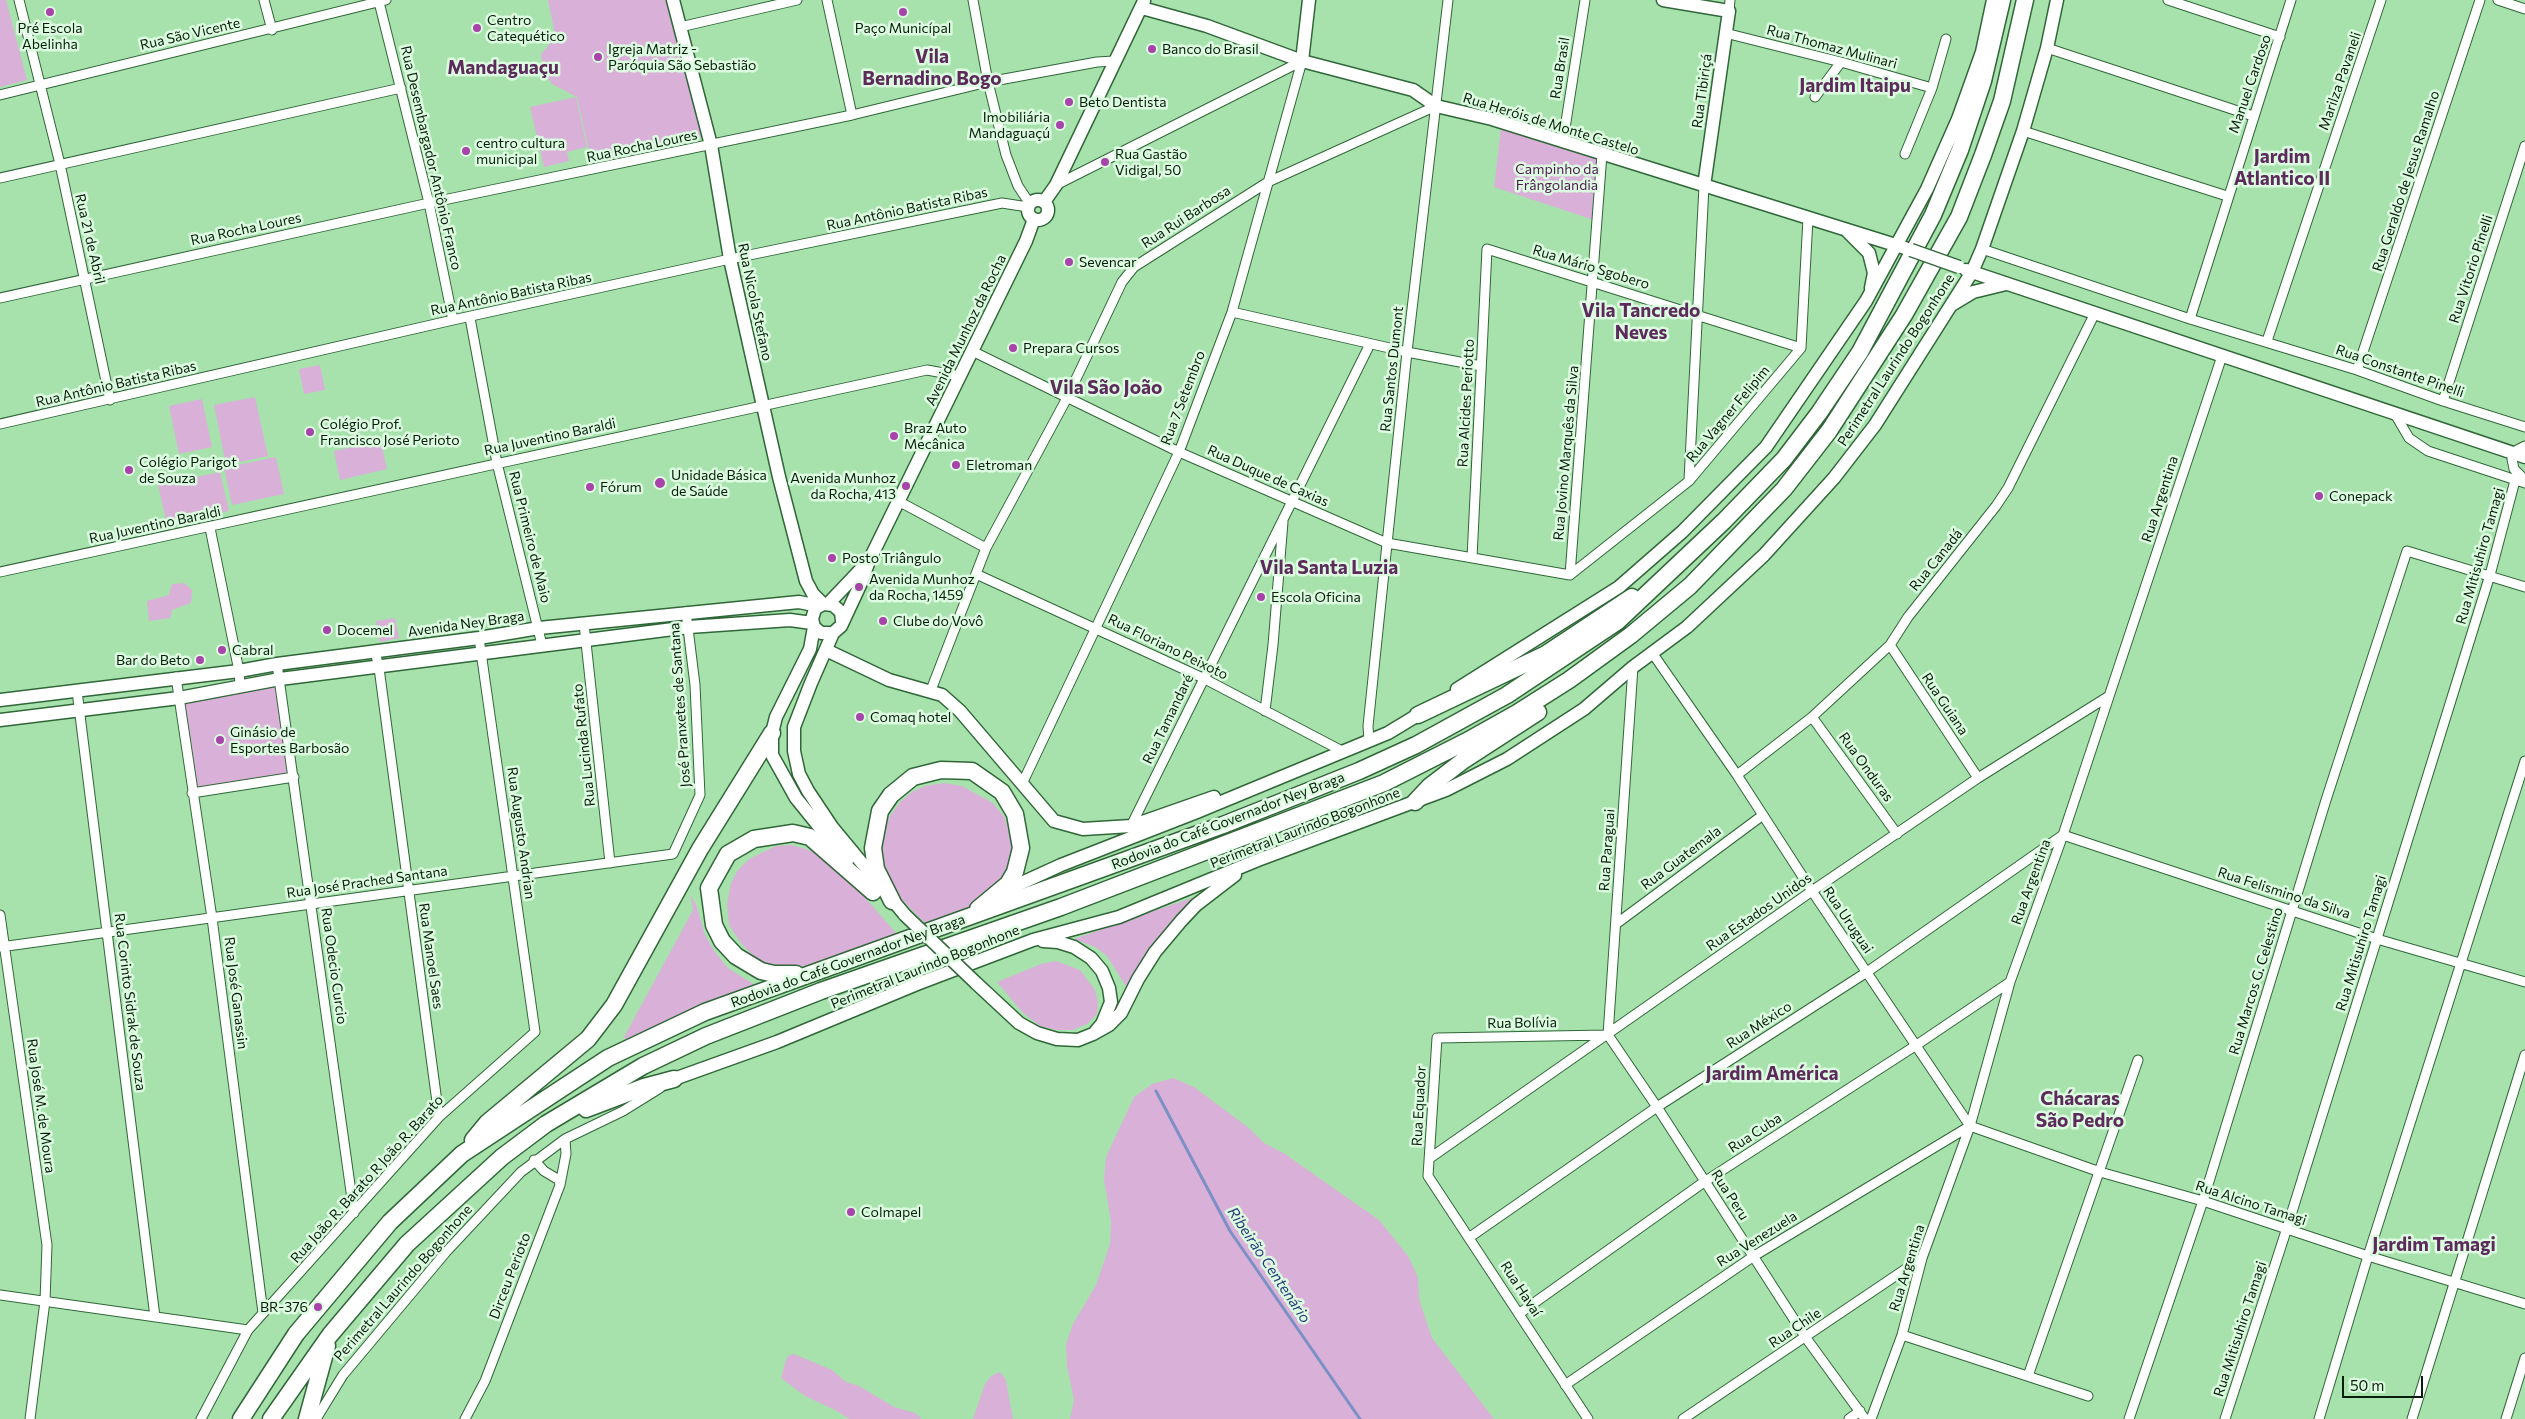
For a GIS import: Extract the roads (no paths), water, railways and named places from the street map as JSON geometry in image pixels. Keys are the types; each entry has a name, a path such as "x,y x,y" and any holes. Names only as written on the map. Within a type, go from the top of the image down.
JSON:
{"highway":[{"name":"Rodovia do Café Governador Ney Braga","path":"241,1419 296,1334 390,1222 462,1154 608,1058 705,1012 808,973 957,922 1223,825 1359,771 1416,745 1506,695 1618,621 1724,521 1784,458 1819,413 1860,352 1933,215 1960,150 1983,81 2002,0"},
{"name":"Rodovia do Café Governador Ney Braga","path":"271,1419 330,1335 407,1244 502,1157 546,1124 642,1066 706,1036 917,957 1061,907 1384,783 1467,742 1517,713 1569,680 1654,616 1690,586 1784,489 1829,431 1904,315 1959,217 1983,156 2002,101 2025,0"},
{"path":"1418,715 1546,654 1668,575"},
{"path":"1415,802 1430,786 1464,760 1569,691 1626,646 1654,616"},
{"path":"462,1154 487,1123 588,1039 614,1006 700,849 772,734"},
{"path":"892,901 876,869 873,848 880,811 891,795 913,777 941,770 972,771 1002,792 1015,814 1022,848 1019,862 1008,884 957,922"},
{"path":"808,973 774,974 762,971 736,956 722,940 714,924 709,888 728,854 754,839 793,833 810,837 873,892"},
{"path":"546,1124 618,1096 674,1079"},
{"path":"307,1419 330,1335"}],"main road":[{"name":"Rua Nicola Stefano","path":"673,0 711,145 730,259 762,405 806,582 813,594 823,605"},
{"name":"Rua 7 Setembro","path":"1302,61 1309,0"},
{"path":"1663,0 1729,5"},
{"path":"997,894 1061,865 1197,812 1388,733 1594,605 1644,567 1682,532 1766,447 1866,301 1898,246 1927,189 1958,119 1982,52 1993,0"},
{"name":"Perimetral Laurindo Bogonhone","path":"674,1079 777,1042 917,984 1033,940 1119,917 1258,860 1446,790 1507,759 1584,709 1633,668 1687,627 1757,561 1834,478 1874,425 1972,272 1982,249 2023,131 2047,48 2057,0"},
{"name":"Rua Heróis de Monte Castelo","path":"1143,4 1302,61 1413,90 1436,106 1492,119 1912,250 1972,272 2520,456"},
{"path":"1044,202 1056,185 1143,4"},
{"name":"Rua Tibiriçá","path":"1704,186 1729,5"},
{"path":"1038,200 1044,202 1048,211 1046,217 1040,220 1031,210 1038,200"},
{"name":"Avenida Munhoz da Rocha","path":"869,561 1026,241 1031,210"},
{"path":"1844,229 1864,247 1873,265 1872,285 1866,301"},
{"path":"1947,309 1973,292 2009,284"},
{"path":"869,561 813,614 810,649 776,717 772,734 772,755 783,778 833,845 873,892 905,915"},
{"path":"869,561 861,583 842,621 833,633 794,727 794,751 799,774 832,826 892,901 1019,1023 1037,1033 1064,1040 1078,1040 1109,1025 1121,1013 1138,979 1155,952 1180,921 1213,891 1258,860"},
{"name":"Avenida Ney Braga","path":"0,700 176,677 239,671 277,664 479,638 539,628 799,602 823,605"},
{"path":"823,605 838,608 842,621"},
{"path":"0,720 179,698 280,679 689,628 790,620 813,625 821,633 833,633"},
{"path":"826,650 889,680 942,694 960,710 1054,821 1083,829 1131,826 1302,769"},
{"path":"1033,940 1058,942 1074,947 1091,958 1102,971 1110,988 1111,1002 1102,1024 1093,1034"}],"street":[{"name":"Rua 21 de Abril","path":"19,0 60,164 110,400"},
{"path":"264,0 272,30"},
{"path":"680,26 798,0"},
{"path":"827,0 852,115"},
{"path":"973,0 988,82 1006,155 1018,186 1031,210"},
{"name":"Rua Santos Dumont","path":"1369,741 1368,726 1407,352 1448,0"},
{"name":"Rua Brasil","path":"1563,141 1585,0"},
{"path":"2168,0 2280,37"},
{"name":"Manuel Cardoso","path":"2190,320 2227,196 2291,0"},
{"name":"Marilza Pavaneli","path":"2267,341 2381,0"},
{"name":"Rua Geraldo de Jesus Ramalho","path":"2357,370 2480,0"},
{"path":"2498,0 2525,9"},
{"name":"Rua São Vicente","path":"0,95 41,83 272,30 383,1"},
{"name":"Rua Desembargador Antônio Franco","path":"383,1 401,88 429,203 453,320"},
{"name":"Rua Thomaz Mulinari","path":"1725,33 1841,62 1932,88"},
{"path":"1905,154 1932,88 1946,39"},
{"path":"2047,48 2253,116"},
{"name":"Rua Rocha Loures","path":"0,298 429,203 852,115 988,82 1097,62 1114,61"},
{"path":"1056,185 1302,61"},
{"name":"Rua 7 Setembro","path":"1022,784 1179,452 1232,312 1302,61"},
{"path":"1815,97 1841,62"},
{"path":"0,178 401,88"},
{"name":"Rua Rui Barbosa","path":"931,690 986,548 1067,398 1122,282 1134,267 1268,182 1436,106"},
{"path":"2023,131 2227,196"},
{"name":"Rua Vitorio Pinelli","path":"2443,401 2525,146"},
{"name":"Rua Jovino Marquês da Silva","path":"1570,575 1602,154"},
{"path":"1689,481 1704,186"},
{"name":"Rua Antônio Batista Ribas","path":"0,424 453,320 470,318 730,259 1002,203 1031,210"},
{"path":"1801,348 1808,218"},
{"name":"Rua Mário Sgobero","path":"1487,249 1801,348"},
{"name":"Rua Alcides Periotto","path":"1472,558 1487,249"},
{"name":"Rua Constante Pinelli","path":"1982,249 2190,320 2267,341 2525,427"},
{"path":"1232,312 1370,344 1481,366"},
{"name":"Rua Canadá","path":"1737,775 1812,717 1890,645 1908,617 1996,506 2008,488 2095,313"},
{"name":"Rua Primeiro de Maio","path":"470,318 497,463 542,646"},
{"name":"Rua Tamandaré","path":"1131,826 1370,344"},
{"name":"Rua Vagner Felipim","path":"1570,575 1689,481 1801,348"},
{"name":"Rua Duque de Caxias","path":"972,351 1179,452 1387,543 1570,575"},
{"name":"Rua Argentina","path":"1871,1419 1902,1335 1922,1258 1970,1126 2010,982 2063,835 2222,356"},
{"name":"Rua Juventino Baraldi","path":"0,570 210,528 497,463 927,370 960,376"},
{"path":"2395,414 2409,438 2421,447 2521,478"},
{"path":"2521,478 2512,465 2520,456 2525,446"},
{"name":"Rua Mitisuhiro Tamagi","path":"2225,1419 2287,1228 2521,478"},
{"path":"898,501 986,548"},
{"name":"Rua Tamandaré","path":"1264,711 1273,645 1284,517"},
{"path":"210,528 239,671 240,686"},
{"name":"Rua Marcos G. Celestino","path":"2129,1419 2203,1201 2292,909 2407,551 2490,575"},
{"name":"Rua Floriano Peixoto","path":"976,574 1203,678 1344,752"},
{"path":"2490,575 2525,588"},
{"name":"José Pranxetes de Santana","path":"686,612 695,685 700,795"},
{"name":"Rua Lucinda Rufato","path":"584,624 610,863"},
{"name":"Rua Augusto Andrian","path":"479,638 535,1032"},
{"name":"Rua Guiana","path":"1890,645 1978,778"},
{"name":"Rua Manoel Saes","path":"374,651 379,668 438,1117"},
{"name":"Rua Uruguai","path":"1653,654 1737,775 1812,891 1970,1126"},
{"name":"Rua Odecio Curcio","path":"277,664 354,1213"},
{"name":"Rua Paraguai","path":"1608,1035 1633,668"},
{"name":"Rua José Ganassin","path":"176,677 212,918 263,1313"},
{"name":"Rua Corinto Sidrak de Souza","path":"77,691 155,1317"},
{"name":"Rua Estados Unidos","path":"1430,1158 1812,891 1978,778 2110,696"},
{"name":"Rua Onduras","path":"1812,717 1897,834"},
{"path":"2319,1419 2368,1256 2525,761"},
{"path":"192,794 294,777"},
{"name":"Rua José Prached Santana","path":"2,947 673,854 700,795"},
{"name":"Rua Guatemala","path":"1616,924 1763,815"},
{"name":"Rua Felismino da Silva","path":"2063,835 2377,938 2525,982"},
{"name":"Rua México","path":"1470,1237 1657,1106 1867,972 2063,835"},
{"name":"Rua José M. de Moura","path":"0,915 2,947 47,1245 45,1301 30,1419"},
{"name":"Rua Cuba","path":"1520,1313 1704,1182 1915,1046 2010,982"},
{"name":"Rua João R. Barato R João R. Barato","path":"201,1419 248,1330 438,1117 535,1032"},
{"name":"Rua Bolívia","path":"1436,1038 1608,1035"},
{"name":"Rua Peru","path":"1608,1035 1657,1106 1704,1182 1806,1338 1862,1415"},
{"name":"Rua Equador","path":"1428,1176 1436,1038"},
{"path":"2412,1419 2525,1055"},
{"path":"2028,1376 2138,1060"},
{"name":"Perimetral Laurindo Bogonhone","path":"316,1419 343,1375 446,1252 534,1160 566,1139 623,1111 674,1079"},
{"name":"Rua Alcino Tamagi","path":"1970,1126 2100,1172 2203,1201 2368,1256 2525,1304"},
{"name":"Rua Venezuela","path":"1565,1385 1754,1256 1970,1126"},
{"name":"Dirceu Perioto","path":"465,1419 484,1381 560,1185 566,1154 566,1139"},
{"path":"534,1160 544,1171 559,1180 560,1185"},
{"name":"Rua Havaí","path":"1428,1176 1470,1237 1588,1419"},
{"name":"Rua Chile","path":"1683,1419 1806,1338 1922,1258"},
{"path":"0,1295 248,1330"},
{"path":"1902,1335 2088,1396"},
{"path":"2506,1419 2525,1358"},
{"path":"1849,1419 1862,1415"}],"waterway":[{"name":"Ribeirão Centenário","path":"1156,1091 1230,1231 1360,1419"}],"place":[{"name":"Pré Escola Abelinha","path":"50,12"},
{"name":"Paço Municípal","path":"903,12"},
{"name":"Centro Catequético","path":"477,28"},
{"name":"Banco do Brasil","path":"1152,49"},
{"name":"Igreja Matriz - Paróquia São Sebastião","path":"598,57"},
{"name":"Beto Dentista","path":"1069,102"},
{"name":"Imobiliária Mandaguaçú","path":"1060,125"},
{"name":"centro cultura municipal","path":"466,151"},
{"name":"Rua Gastão Vidigal, 50","path":"1105,162"},
{"name":"Sevencar","path":"1069,262"},
{"name":"Prepara Cursos","path":"1013,348"},
{"name":"Colégio Prof. Francisco José Perioto","path":"310,432"},
{"name":"Braz Auto Mecânica","path":"894,436"},
{"name":"Eletroman","path":"956,465"},
{"name":"Colégio Parigot de Souza","path":"129,470"},
{"name":"Unidade Básica de Saúde","path":"660,483"},
{"name":"Avenida Munhoz da Rocha, 413","path":"906,486"},
{"name":"Fórum","path":"590,487"},
{"name":"Conepack","path":"2319,496"},
{"name":"Posto Triângulo","path":"832,558"},
{"name":"Avenida Munhoz da Rocha, 1459","path":"859,587"},
{"name":"Escola Oficina","path":"1261,597"},
{"name":"Clube do Vovô","path":"883,621"},
{"name":"Docemel","path":"327,630"},
{"name":"Cabral","path":"222,650"},
{"name":"Bar do Beto","path":"200,660"},
{"name":"Comaq hotel","path":"860,717"},
{"name":"Ginásio de Esportes Barbosão","path":"220,740"},
{"name":"Colmapel","path":"851,1212"},
{"name":"BR-376","path":"318,1307"}],"district":[{"name":"Mandaguaçu","path":"503,68"},
{"name":"Vila Bernadino Bogo","path":"932,68"},
{"name":"Jardim Itaipu","path":"1855,86"},
{"name":"Jardim Atlantico II","path":"2282,168"},
{"name":"Vila Tancredo Neves","path":"1641,322"},
{"name":"Vila São João","path":"1106,388"},
{"name":"Vila Santa Luzia","path":"1329,568"},
{"name":"Jardim América","path":"1772,1074"},
{"name":"Chácaras São Pedro","path":"2080,1110"},
{"name":"Jardim Tamagi","path":"2434,1245"}],"park label":[{"name":"Campinho da Frângolandia","path":"1557,177"}]}
